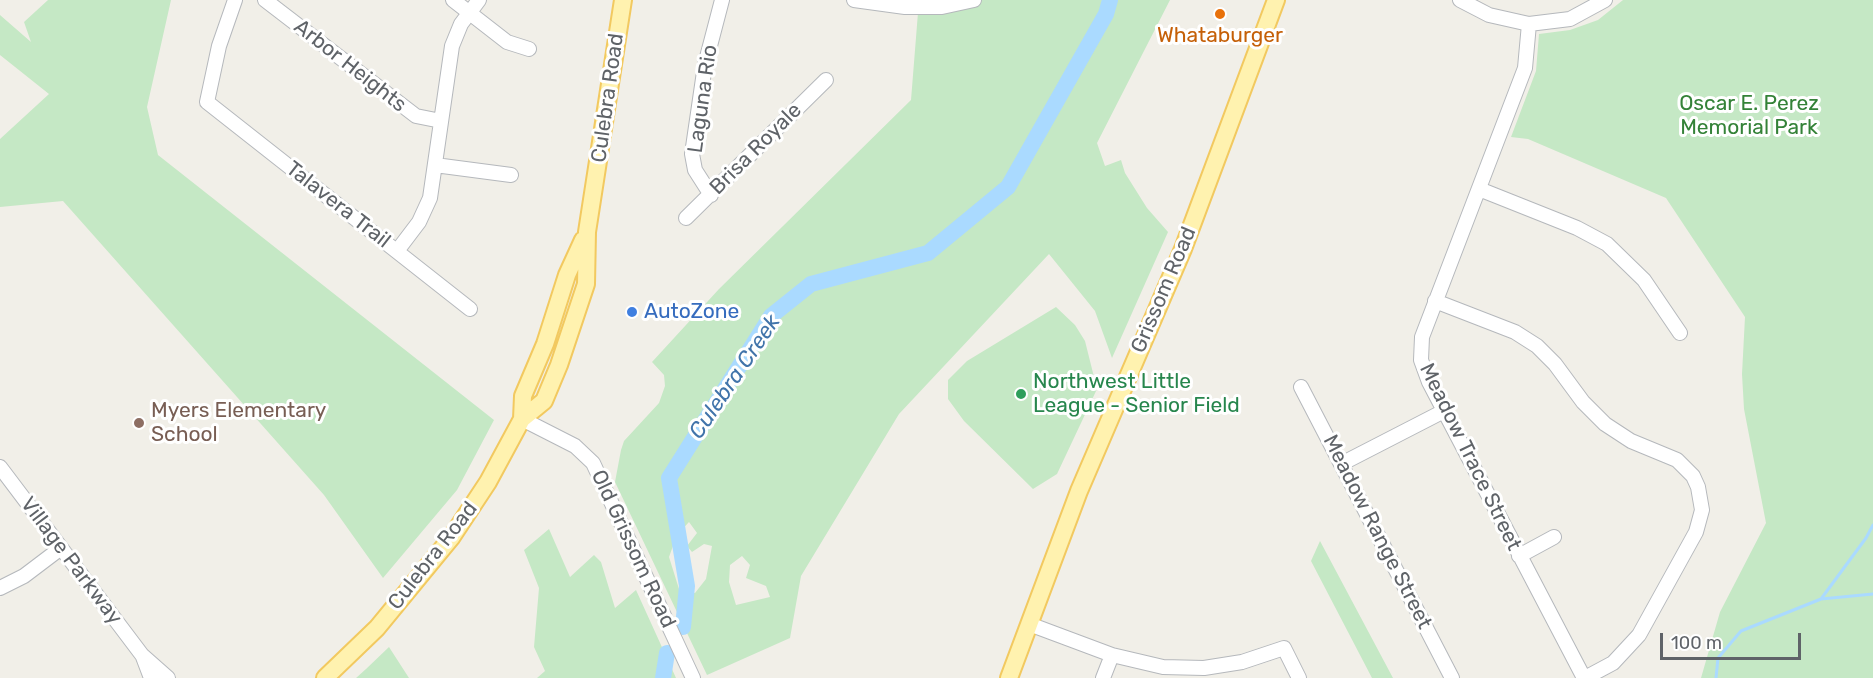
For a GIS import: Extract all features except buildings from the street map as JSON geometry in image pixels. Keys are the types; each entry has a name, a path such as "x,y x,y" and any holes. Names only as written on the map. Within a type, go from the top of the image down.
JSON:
{"main road":[{"name":"Culebra Road","path":"325,678 377,628 451,538 488,482 522,419 544,401 586,284 587,232 623,0"},
{"name":"Grissom Road","path":"1009,678 1079,491 1183,249 1276,0"}],"street":[{"name":"Talavera Trail","path":"235,0 219,46 207,102 470,309"},
{"name":"Arbor Heights","path":"265,0 416,116 441,122"},
{"path":"453,0 507,42 529,48"},
{"path":"397,251 427,208 452,46 458,30 479,0"},
{"name":"Laguna Rio","path":"711,195 695,170 692,154 705,65 722,0"},
{"path":"854,0 905,7 942,7 974,0"},
{"path":"1460,0 1489,15 1529,24 1570,19 1605,0"},
{"name":"Meadow Trace Street","path":"1529,24 1525,68 1422,337 1420,360 1519,556 1585,678"},
{"name":"Brisa Royale","path":"686,218 826,80"},
{"path":"435,165 511,175"},
{"path":"1479,189 1577,228 1607,244 1644,280 1680,333"},
{"path":"1435,301 1515,332 1537,345 1555,364 1583,402 1605,424 1631,441 1677,460 1693,476 1698,487 1702,510 1696,532 1639,635 1613,663 1585,678"},
{"name":"Meadow Range Street","path":"1301,387 1452,678"},
{"path":"1341,464 1444,411"},
{"name":"Old Grissom Road","path":"522,419 574,446 593,463 693,678"},
{"name":"Village Parkway","path":"0,467 142,655 168,678"},
{"path":"1519,556 1554,537"},
{"path":"0,588 24,576 61,548"},
{"path":"1029,624 1112,655 1163,667 1204,668 1242,662 1284,648 1299,678"},
{"name":"Village Parkway","path":"142,655 151,678"},
{"path":"1103,678 1112,655"}],"green space":[{"path":"48,0 171,0 147,107 158,155 494,420 457,490 383,578 324,495 63,201 0,207 0,139 49,94 0,55 0,15 31,42 24,22"},
{"path":"919,0 1170,0 1097,143 1105,166 1121,160 1125,173 1147,208 1168,232 1112,358 1095,311 1049,254 899,414 801,576 790,638 707,675 615,482 624,441 659,403 665,386 664,375 652,362 719,289 911,100","holes":["689,522 697,533 687,546 692,552 704,544 712,546 706,579 695,593 679,589 669,557 677,535","742,556 750,565 746,578 766,586 770,597 736,605 729,582 730,565"]},
{"name":"Oscar E. Perez Memorial Park","path":"1623,0 1873,0 1873,678 1701,678 1720,612 1766,523 1744,409 1742,374 1745,317 1666,198 1528,139 1511,137 1536,71 1539,34 1570,30 1598,20"},
{"name":"Northwest Little League - Senior Field","path":"1056,307 1075,325 1085,341 1097,389 1057,474 1033,489 964,421 948,399 948,380 967,361"},
{"path":"549,529 570,577 594,555 601,562 615,608 636,590 676,678 537,678 545,671 534,647 539,588 524,550"},
{"path":"1320,541 1393,678 1372,678 1311,561"},
{"path":"389,647 409,678 356,678 366,669"}],"waterway":[{"name":"Culebra Creek","path":"683,627 687,586 669,478 771,316 811,284 928,253 1008,187 1106,14 1110,0"},
{"path":"1716,678 1718,658 1741,631 1821,599 1873,525"},
{"path":"1821,599 1873,594"},
{"name":"Culebra Creek","path":"663,678 667,653"}],"place":[{"name":"Whataburger","path":"1220,14"},
{"name":"AutoZone","path":"632,312"},
{"name":"Northwest Little League - Senior Field","path":"1021,394"},
{"name":"Myers Elementary School","path":"139,423"}]}
